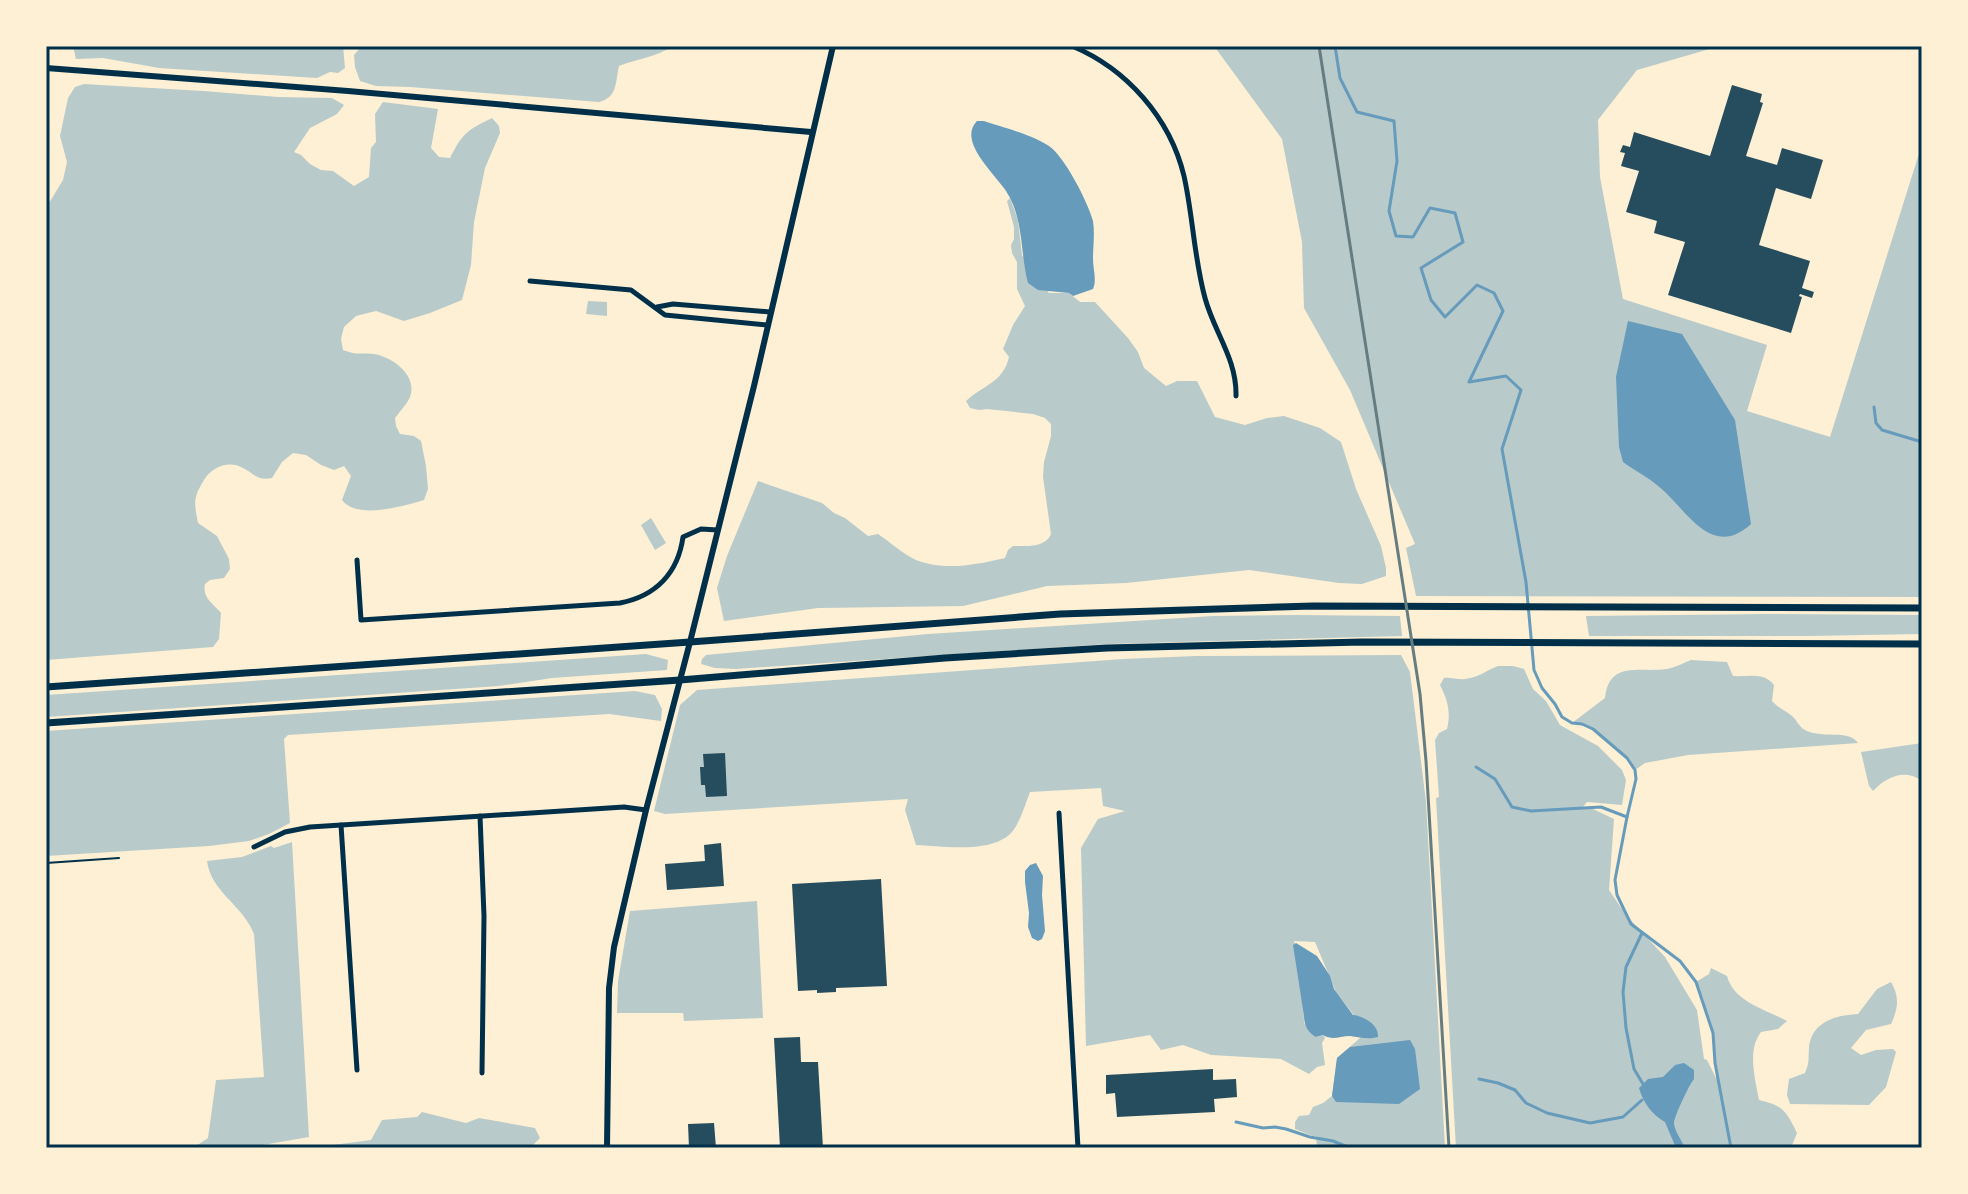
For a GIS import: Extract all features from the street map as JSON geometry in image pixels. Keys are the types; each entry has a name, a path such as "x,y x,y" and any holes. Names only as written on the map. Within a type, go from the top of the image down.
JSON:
{"main road":[{"path":"46,687 1060,614 1356,606 1922,608"},
{"path":"46,723 1107,648 1362,642 1922,644"}],"street":[{"path":"607,1148 611,964 619,920 718,530 833,46"},
{"path":"1072,46 1111,68 1131,85 1148,104 1171,140 1184,177 1203,291 1210,316 1234,368 1236,396"},
{"path":"46,68 811,132"},
{"path":"530,281 631,290 665,315 767,325"},
{"path":"656,308 673,304 770,312"},
{"path":"357,560 361,620 620,603 633,601 652,591 678,560 683,537 701,529 718,530"},
{"path":"254,847 293,829 624,807 646,810"},
{"path":"1059,813 1078,1148"},
{"path":"480,816 484,916 482,1073"},
{"path":"341,825 357,1070"}],"lane":[{"path":"46,863 119,858"}],"shaded area":[{"path":"73,46 343,46 345,68 317,78 159,68 103,58 76,59"},
{"path":"362,46 672,46 619,66 613,93 599,102 376,86 360,81 355,67 354,55"},
{"path":"1214,46 1720,46 1637,70 1598,120 1600,177 1623,299 1767,345 1747,411 1830,437 1922,144 1922,597 1416,596 1406,548 1415,544 1350,390 1304,308 1302,242 1282,139"},
{"path":"84,84 332,98 344,105 337,114 310,128 294,152 321,170 333,171 354,186 369,177 371,148 376,142 375,114 383,102 438,109 431,148 439,157 450,158 466,134 484,122 492,118 499,126 500,133 485,168 474,222 471,265 462,300 404,321 376,311 356,316 344,327 341,339 343,350 381,356 402,368 407,375 410,397 395,418 396,426 400,434 414,436 421,441 428,489 424,500 381,510 349,506 342,500 351,476 344,466 334,470 306,455 293,453 282,462 272,478 259,478 232,465 221,466 212,472 196,496 198,523 217,536 229,559 230,569 224,578 205,584 207,597 221,613 219,639 213,647 46,660 46,208 63,180 67,162 60,136 68,98 75,87"},
{"path":"1010,198 1018,220 1022,255 1049,293 1069,293 1080,302 1095,302 1128,338 1144,368 1166,386 1177,381 1197,381 1215,417 1245,425 1284,416 1320,428 1341,442 1356,489 1381,546 1386,576 1362,584 1339,583 1249,570 1126,583 1047,586 963,606 818,608 724,621 717,588 758,481 822,503 868,536 878,534 916,560 927,563 960,566 994,561 1005,558 1013,546 1035,545 1048,539 1051,534 1043,477 1051,424 1033,414 970,408 966,401 1002,373 1009,357 1003,349 1025,306 1017,289 1017,262 1012,253 1014,227 1007,201"},
{"path":"588,301 607,302 607,316 586,314"},
{"path":"651,518 666,543 655,550 641,525"},
{"path":"1922,615 1922,634 1589,636 1586,616"},
{"path":"1213,616 1400,616 1402,636 1109,644 736,669 701,664 706,655 928,634"},
{"path":"646,654 668,660 667,670 552,678 499,686 46,717 46,695"},
{"path":"1401,655 1410,672 1426,802 1445,1148 1317,1148 1316,1136 1295,1129 1299,1116 1309,1115 1313,1107 1332,1096 1337,1058 1367,1032 1336,992 1315,942 1294,941 1303,983 1304,1023 1317,1037 1323,1035 1325,1038 1322,1043 1325,1065 1309,1074 1281,1059 1211,1055 1183,1045 1161,1050 1150,1035 1086,1046 1081,848 1098,819 1125,811 1103,806 1101,788 1030,792 1011,833 991,844 966,847 916,845 905,810 908,799 665,814 654,811 680,705 697,690 1123,659"},
{"path":"1691,660 1727,662 1733,676 1765,678 1774,685 1772,701 1803,729 1811,733 1848,736 1858,743 1688,755 1645,763 1635,770 1608,740 1572,723 1605,698 1608,686 1619,673 1669,668"},
{"path":"1498,666 1524,669 1533,689 1546,701 1560,725 1598,746 1622,770 1626,780 1622,805 1587,802 1582,808 1593,809 1614,819 1609,890 1626,915 1665,957 1697,1010 1704,1059 1717,1080 1713,1033 1696,982 1709,974 1711,968 1727,976 1743,998 1787,1021 1778,1029 1761,1032 1755,1043 1753,1065 1759,1100 1783,1110 1797,1133 1791,1148 1456,1148 1435,740 1439,733 1447,729 1449,717 1440,685 1444,678 1470,678"},
{"path":"635,691 655,695 662,709 661,721 609,714 288,735 284,739 290,823 269,834 249,841 209,846 46,856 46,731"},
{"path":"1922,743 1922,781 1909,775 1896,776 1873,791 1861,752"},
{"path":"292,842 309,1137 246,1148 193,1148 208,1138 216,1080 264,1077 254,934 242,914 214,881 207,861 242,857"},
{"path":"757,901 763,1018 684,1021 683,1013 617,1013 618,981 630,911"},
{"path":"1891,982 1897,1003 1891,1024 1866,1030 1851,1048 1861,1055 1876,1050 1893,1049 1896,1052 1886,1087 1869,1105 1790,1104 1787,1095 1789,1079 1805,1073 1814,1032 1833,1018 1858,1014 1877,989"},
{"path":"422,1112 466,1123 479,1118 535,1128 540,1138 533,1145 468,1148 310,1148 371,1140 382,1120 417,1117"}],"water":[{"path":"977,121 1035,138 1062,159 1093,221 1093,289 1073,296 1038,290 1028,283 1019,224 1012,201 974,147 972,129"},
{"path":"1628,321 1682,334 1735,420 1751,524 1738,533 1725,537 1704,530 1660,488 1623,462 1619,447 1616,377"},
{"path":"1036,863 1043,876 1045,931 1038,941 1032,938 1028,927 1025,882 1025,871"},
{"path":"1296,943 1317,956 1334,989 1353,1015 1370,1022 1378,1037 1316,1037 1309,1031 1305,1023 1293,945"},
{"path":"1410,1040 1415,1049 1420,1089 1399,1104 1336,1102 1332,1096 1337,1058 1350,1047"},
{"path":"1684,1063 1694,1070 1694,1079 1674,1123 1685,1148 1676,1148 1665,1122 1649,1108 1639,1088 1648,1079 1663,1077 1675,1065"}],"building":[{"path":"1732,85 1762,94 1760,102 1763,103 1746,156 1777,165 1782,148 1823,160 1811,199 1776,188 1759,245 1810,261 1802,288 1814,292 1812,298 1800,294 1802,297 1791,333 1668,295 1685,242 1654,233 1657,221 1626,212 1639,171 1621,166 1625,153 1620,152 1623,145 1630,147 1634,132 1710,156"},
{"path":"725,753 727,796 706,797 705,785 701,785 703,754"},
{"path":"721,843 724,886 667,890 665,864 705,861 704,845"},
{"path":"881,879 887,986 836,988 836,992 798,991 792,884"},
{"path":"800,1037 801,1062 818,1062 823,1148 780,1148 774,1038"},
{"path":"1213,1069 1213,1080 1236,1079 1237,1097 1214,1099 1215,1112 1117,1117 1115,1093 1106,1094 1106,1075"},
{"path":"714,1123 716,1148 689,1148 688,1124"}],"waterway":[{"path":"1335,46 1340,78 1357,112 1394,121 1397,161 1389,211 1396,236 1413,237 1430,208 1455,213 1463,242 1421,268 1431,300 1445,317 1477,285 1494,293 1503,311 1469,382 1506,376 1521,390 1502,449 1526,582 1534,670 1562,717 1593,729 1627,758 1635,770 1636,779 1615,880 1617,895 1631,924 1680,961 1696,982 1713,1033 1715,1063 1731,1148"},
{"path":"1874,407 1876,423 1882,430 1922,442"},
{"path":"1476,767 1495,779 1512,807 1531,811 1601,807 1627,817"},
{"path":"1642,933 1626,967 1623,992 1634,1069 1643,1084"},
{"path":"1479,1079 1515,1090 1526,1103 1547,1113 1590,1123 1623,1117 1642,1100"},
{"path":"1236,1122 1286,1129 1350,1148"}],"railway":[{"path":"1319,46 1420,694 1449,1148"}]}
